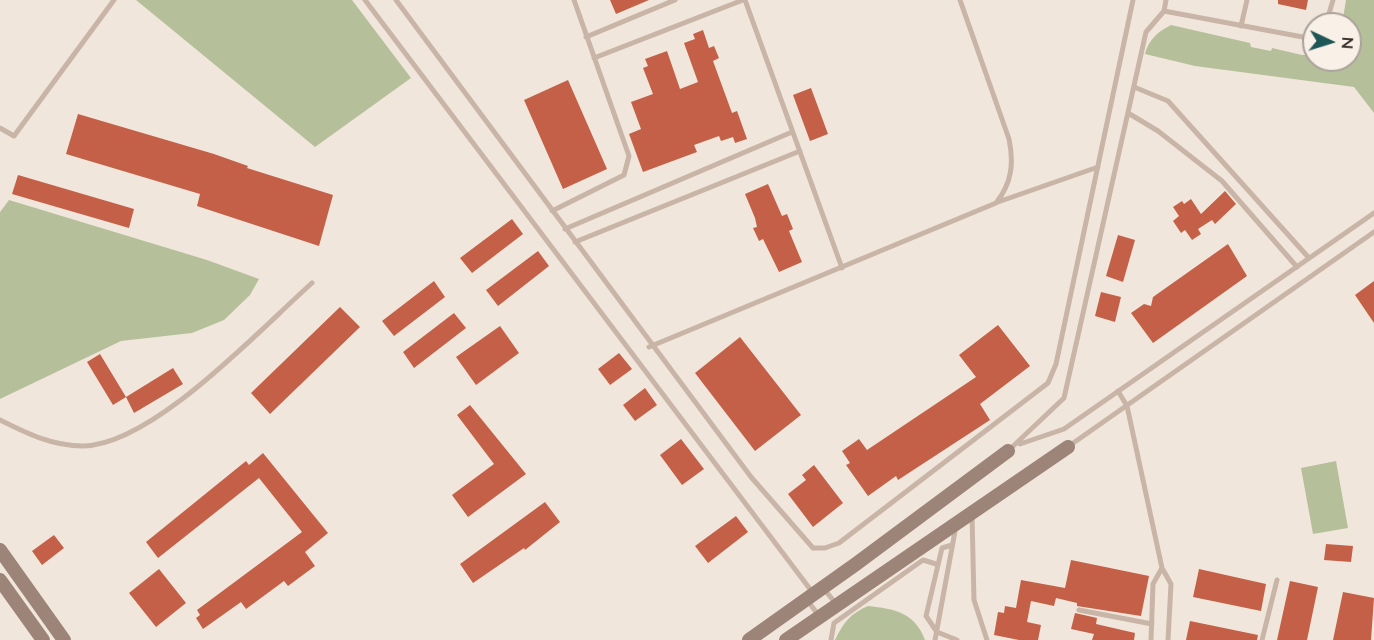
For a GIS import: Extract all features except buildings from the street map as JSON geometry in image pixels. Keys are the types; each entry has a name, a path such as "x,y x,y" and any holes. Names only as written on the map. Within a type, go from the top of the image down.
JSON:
{"street":[{"path":"786,640 1068,447"},
{"path":"749,640 1013,448"},
{"path":"0,550 61,635 44,640 0,580"}],"lane":[{"path":"0,128 14,136 114,0"},
{"path":"365,0 815,594 837,606"},
{"path":"396,0 651,347 751,477 813,548 825,548 839,543 1048,383 1056,364 1133,0"},
{"path":"552,211 624,175 628,168 629,156 574,0"},
{"path":"586,37 675,0"},
{"path":"594,58 744,0 842,268"},
{"path":"960,0 1009,139 1013,157 1008,188 996,203"},
{"path":"1013,448 1065,398 1146,32 1164,11 1166,0"},
{"path":"1241,26 1248,0"},
{"path":"1164,11 1302,37"},
{"path":"1134,87 1168,101 1309,258"},
{"path":"1128,113 1158,131 1222,181 1297,267"},
{"path":"565,229 792,132"},
{"path":"575,242 800,151"},
{"path":"651,347 996,203 1098,167"},
{"path":"1013,448 1064,429 1374,213"},
{"path":"1068,447 1374,232"},
{"path":"0,420 37,438 84,446 131,434 173,408 312,283"},
{"path":"1118,391 1127,405 1162,568 1171,584 1168,640"},
{"path":"972,513 974,600 987,640"},
{"path":"935,640 956,524"},
{"path":"952,545 942,548 936,564 926,616 937,632 957,640"},
{"path":"831,640 834,623 922,560 936,564"},
{"path":"1151,640 1153,584 1162,568"},
{"path":"1262,640 1277,580"},
{"path":"815,594 820,618"},
{"path":"1079,610 1152,624"}],"green space":[{"path":"136,0 352,0 411,78 315,147"},
{"path":"1346,0 1374,0 1374,113 1354,87 1195,66 1145,54 1155,36 1171,25 1250,43 1251,47 1271,51 1272,48 1302,55 1302,72 1362,72 1362,12 1344,12"},
{"path":"9,200 207,260 259,279 250,295 224,320 192,333 121,341 0,399 0,212"},
{"path":"1336,461 1348,528 1313,534 1301,468"},
{"path":"868,606 895,611 909,618 915,623 925,640 835,640 848,619"}]}
